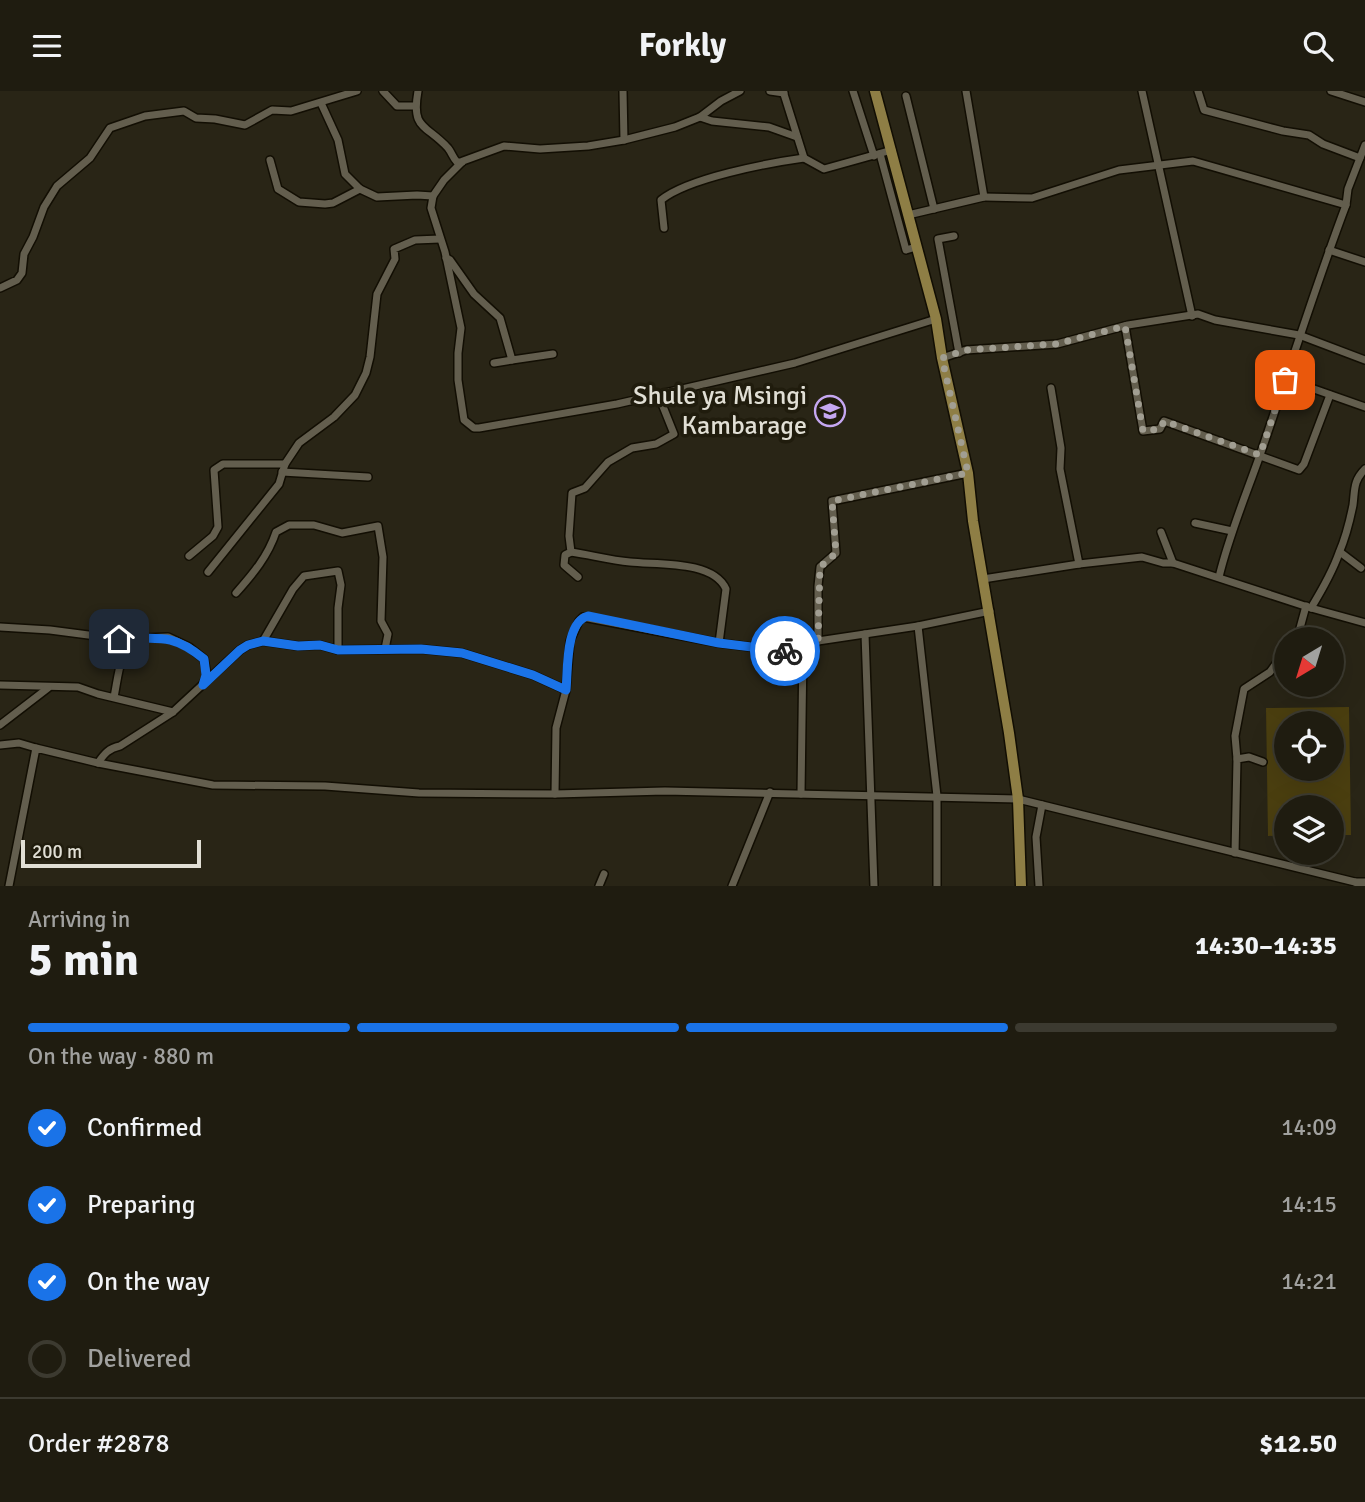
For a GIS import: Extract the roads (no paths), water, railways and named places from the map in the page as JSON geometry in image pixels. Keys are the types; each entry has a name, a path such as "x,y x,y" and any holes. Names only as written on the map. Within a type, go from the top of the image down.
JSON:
{"main road":[{"path":"875,91 893,150 936,319 968,473 1018,799 1021,886"}],"street":[{"path":"0,288 18,280 22,273 24,254 44,207 57,186 90,158 110,128 145,116 184,111 196,118 215,118 245,125 272,110 291,111 357,91"},
{"path":"383,91 397,106 415,106"},
{"path":"418,91 416,115 457,162 504,146 540,149 588,146 624,140 675,127 700,117 740,91"},
{"path":"623,91 624,140"},
{"path":"770,91 783,92 804,158"},
{"path":"853,91 877,155 906,250 916,247"},
{"path":"966,91 984,197"},
{"path":"1142,91 1192,316"},
{"path":"1198,91 1204,110 1283,131 1309,135 1323,144 1360,158"},
{"path":"1331,91 1365,102"},
{"path":"906,96 934,209"},
{"path":"321,103 338,140 345,174 360,189 377,197 433,196"},
{"path":"700,117 712,121 769,127 797,137"},
{"path":"1219,577 1298,335 1365,145"},
{"path":"664,228 661,200 668,194 707,180 777,161 804,158 824,169 893,150"},
{"path":"270,160 278,189 299,201 333,203 360,189"},
{"path":"463,161 433,196 431,208 461,328 458,353 464,421 474,428 617,404 795,363 936,319"},
{"path":"908,215 984,197 1032,198 1119,170 1193,162 1346,205"},
{"path":"954,236 939,240 959,353"},
{"path":"208,572 279,484 284,468 299,443 334,417 355,395 366,373 377,294 395,259 394,249 415,240 440,239"},
{"path":"1329,250 1365,262"},
{"path":"445,258 450,260 474,294 500,318 512,359"},
{"path":"942,358 959,353 1056,344 1125,326 1198,314 1215,320 1298,335 1365,360"},
{"path":"1125,326 1143,431 1160,429 1164,421 1298,470 1304,464 1331,395"},
{"path":"494,363 553,354"},
{"path":"1051,388 1061,448 1060,469 1079,564"},
{"path":"1314,389 1365,407"},
{"path":"571,552 569,536 572,493 585,488 608,462 632,448 656,444 674,434 658,394"},
{"path":"189,556 213,536 218,527 214,470 223,464 368,477"},
{"path":"1301,627 1308,607 1325,585 1340,552 1353,502 1352,493 1359,475 1365,469"},
{"path":"818,641 820,567 836,553 832,501 968,473"},
{"path":"1195,523 1232,531"},
{"path":"236,593 266,555 276,532 289,525 314,526 342,533 378,526 383,557 381,621 388,634 385,649"},
{"path":"1161,532 1173,563"},
{"path":"578,577 564,565 565,555 571,552 630,562 679,565 713,574 726,589 719,643"},
{"path":"1340,552 1361,568"},
{"path":"983,579 1142,557 1173,563 1308,607 1365,622"},
{"path":"263,641 292,589 304,576 338,571 341,585 338,650"},
{"path":"555,794 556,728 566,690 570,641 583,617 719,643 783,651 803,649 818,641 918,626 990,611"},
{"path":"918,626 937,796 937,886"},
{"path":"0,627 137,639 168,638 189,647 204,659 206,675 203,685"},
{"path":"865,634 874,886"},
{"path":"114,697 124,655 137,639"},
{"path":"98,763 104,754 173,712 240,650 263,641 298,646 320,645 338,650 421,649 462,653 533,675 566,690"},
{"path":"802,794 803,649"},
{"path":"1236,853 1235,736 1244,689 1274,666"},
{"path":"0,685 78,687 173,712"},
{"path":"0,725 49,687"},
{"path":"0,745 19,743 98,763 213,785 325,786 419,793 770,792 1018,799 1364,884"},
{"path":"9,886 36,748"},
{"path":"1237,759 1249,757 1263,762"},
{"path":"732,886 770,792"},
{"path":"1039,886 1036,837 1042,805"},
{"path":"600,886 604,874"}],"place":[{"name":"Shule ya Msingi Kambarage","path":"830,411"}]}
